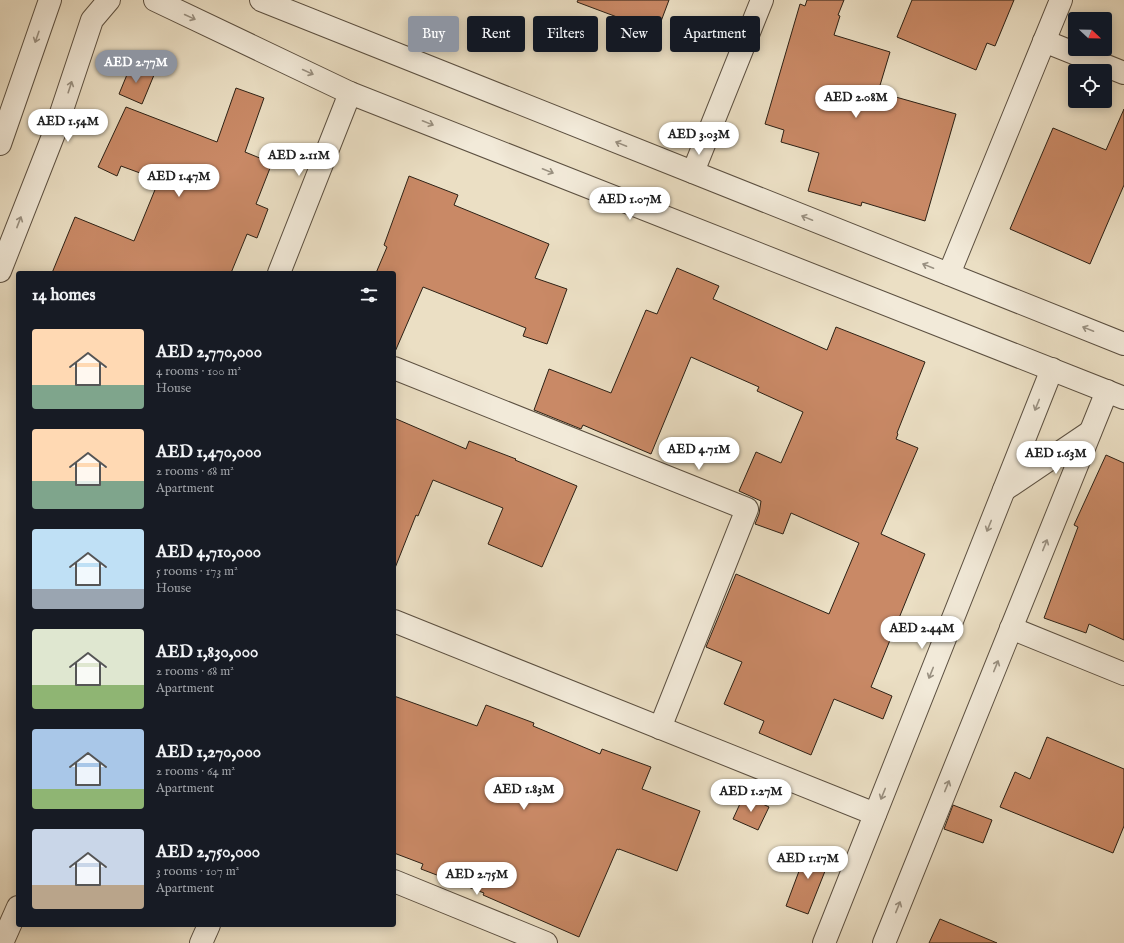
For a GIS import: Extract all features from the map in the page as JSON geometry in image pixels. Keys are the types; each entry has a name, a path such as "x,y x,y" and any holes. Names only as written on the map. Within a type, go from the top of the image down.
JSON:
{"street":[{"path":"0,144 50,0"},
{"path":"0,271 55,131 92,20 109,0"},
{"path":"155,0 350,93 1116,394 1090,432 884,943"},
{"path":"261,0 1124,344"},
{"path":"692,172 762,0"},
{"path":"949,274 1061,0"},
{"path":"1044,41 1124,73"},
{"path":"280,271 350,93"},
{"path":"396,369 747,508 660,728"},
{"path":"824,943 1052,369"},
{"path":"1004,490 1090,432"},
{"path":"396,622 875,814"},
{"path":"1011,628 1124,674"},
{"path":"396,882 546,943"},
{"path":"2,943 16,912"},
{"path":"201,943 208,927"}],"building":[{"path":"578,0 669,0 662,19 662,16 614,16 577,2"},
{"path":"807,0 844,0 838,15 840,16 834,35 890,52 878,92 956,114 925,221 862,202 861,206 808,191 819,153 781,142 784,130 765,124 800,4 805,6"},
{"path":"912,0 1014,0 995,46 987,43 976,70 897,37"},
{"path":"131,65 154,75 142,104 119,94"},
{"path":"236,88 264,98 245,152 272,163 256,204 268,209 257,238 247,234 232,271 53,271 75,217 134,241 159,180 121,166 117,176 98,167 126,107 217,142"},
{"path":"1124,109 1124,185 1090,264 1010,229 1053,128 1106,150"},
{"path":"409,176 458,195 454,205 549,244 535,278 567,289 547,344 523,336 526,328 423,287 396,349 396,271 377,271 387,247 384,245"},
{"path":"677,268 719,286 713,299 827,350 836,327 925,362 896,439 918,448 881,534 925,554 871,687 892,696 883,719 834,699 811,755 759,733 764,721 724,704 742,662 706,647 736,574 829,614 859,543 791,513 783,534 755,524 759,514 761,501 739,491 756,452 781,463 803,412 757,391 759,387 691,357 651,454 583,425 581,429 534,410 549,369 611,393 646,310 657,314"},
{"path":"396,419 466,449 469,441 516,459 515,460 577,486 542,567 488,544 503,508 433,480 418,516 416,515 396,565"},
{"path":"1106,455 1124,463 1124,640 1089,624 1086,633 1044,618 1078,527 1074,525"},
{"path":"396,697 477,726 486,705 534,723 533,726 600,754 602,749 651,767 642,789 700,811 677,871 617,849 579,937 483,895 484,893 421,869 423,864 396,854"},
{"path":"1047,737 1124,769 1124,826 1113,853 1000,807 1015,772 1030,779"},
{"path":"744,795 769,807 758,830 733,819"},
{"path":"953,805 992,820 983,843 944,829"},
{"path":"808,847 831,856 808,914 786,906"},
{"path":"940,919 997,943 929,943"}]}
